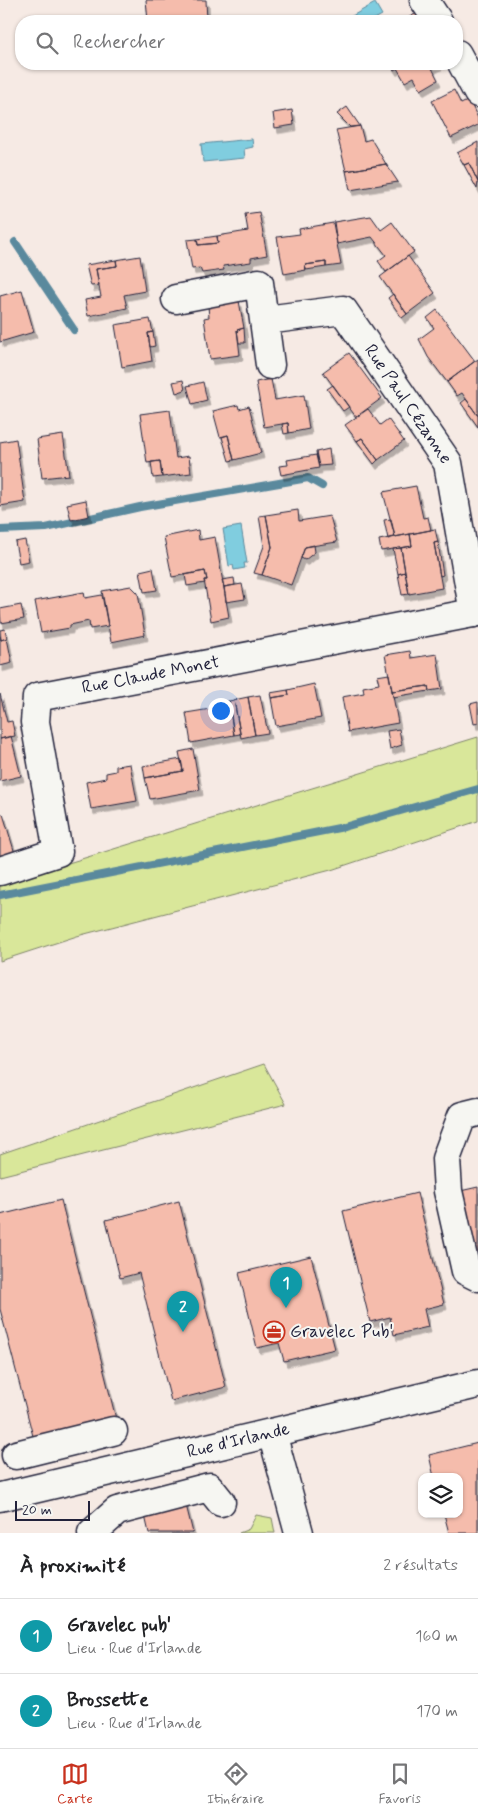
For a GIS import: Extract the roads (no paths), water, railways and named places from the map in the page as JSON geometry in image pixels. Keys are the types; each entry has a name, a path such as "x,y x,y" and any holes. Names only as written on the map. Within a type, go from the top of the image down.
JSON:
{"street":[{"path":"424,0 434,15"},
{"path":"463,65 478,93"},
{"path":"176,299 259,283 266,320 270,366"},
{"name":"Rue Paul Cézanne","path":"266,320 343,310 448,463 476,613"},
{"name":"Rue Claude Monet","path":"0,871 58,852 35,722 37,697 476,613"},
{"path":"478,1112 462,1116 446,1159 448,1191 466,1271 478,1277"},
{"name":"Rue d'Irlande","path":"0,1497 478,1384"},
{"path":"16,1455 113,1431"},
{"path":"272,1433 299,1533"},
{"path":"92,1533 117,1511 209,1487 221,1502"}],"water":[{"path":"375,3 382,15 354,15"},
{"path":"252,139 253,147 244,149 245,158 203,162 201,144"},
{"path":"241,526 247,563 244,563 245,568 234,570 233,565 229,566 223,529"}],"waterway":[{"path":"15,242 74,330"},
{"path":"0,530 46,528 140,507 308,478 322,486"},
{"path":"0,895 344,827 478,789"}],"place":[{"name":"Gravelec pub'","path":"286,1308"},
{"name":"Brossette","path":"183,1332"},
{"name":"Gravelec Pub'","path":"274,1332"}]}
